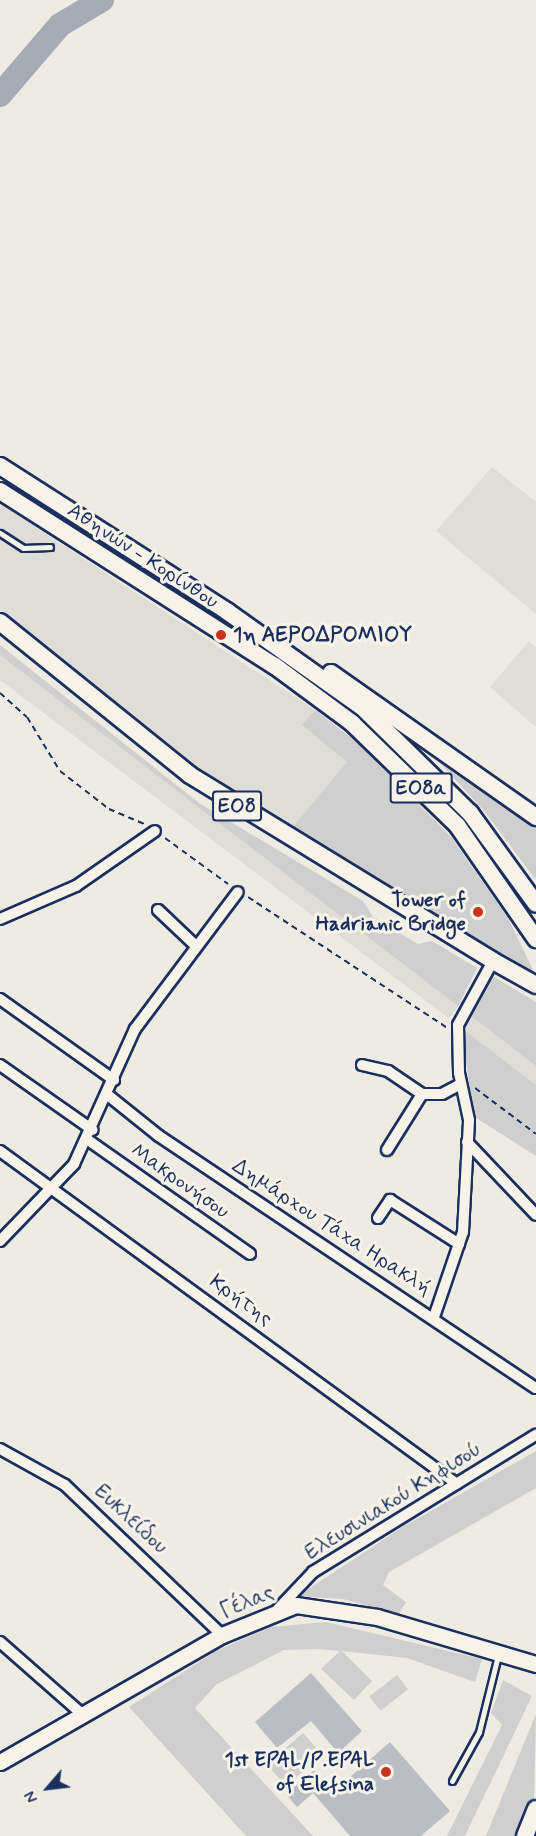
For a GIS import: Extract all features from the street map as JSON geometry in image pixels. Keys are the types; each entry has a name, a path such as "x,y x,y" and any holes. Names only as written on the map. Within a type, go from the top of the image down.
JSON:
{"main road":[{"name":"Αθηνών - Κορίνθου","path":"0,466 285,650 363,708 437,777 503,853 536,904"},
{"name":"Αθηνών - Κορίνθου","path":"0,491 275,666 352,723 456,825 536,939"},
{"name":"ΕΟ8","path":"0,622 190,775 536,985"},
{"path":"285,650 352,685 536,817"},
{"name":"Γέλας","path":"0,1762 222,1635 278,1609 296,1605 377,1617 536,1664"},
{"path":"525,1836 536,1809"}],"street":[{"path":"0,919 76,886 155,831"},
{"path":"0,1241 52,1189 90,1135 109,1096 135,1029 195,945 238,892"},
{"path":"158,910 195,945"},
{"path":"434,1317 459,1244 469,1120 461,1084 457,1034 466,1002 494,961"},
{"path":"0,999 114,1080"},
{"name":"Μακρονήσου","path":"0,1065 250,1254"},
{"path":"362,1065 388,1071 422,1094 442,1094 461,1084"},
{"path":"387,1150 422,1094"},
{"name":"Δημάρχου Τάχα Ηρακλή","path":"109,1096 159,1136 434,1317 536,1388"},
{"path":"467,1142 536,1215"},
{"name":"Κρήτης","path":"0,1150 457,1484"},
{"path":"378,1218 390,1200 459,1244"},
{"name":"Ελευσινιακού Κηφισού","path":"278,1609 313,1572 536,1435"},
{"name":"Ευκλείδου","path":"0,1449 65,1485 222,1635"},
{"path":"0,1642 83,1714"}],"lane":[{"path":"0,533 23,548 50,547"},
{"path":"452,1781 479,1732 498,1653"}],"path":[{"path":"0,693 27,717 60,771 99,802 155,831 238,892 457,1034"},
{"path":"461,1084 486,1092 521,1128 536,1134"}],"shaded area":[{"path":"492,467 536,502 536,614 436,531"},
{"path":"0,504 315,710 303,725 347,762 292,828 239,798 144,729 0,610"},
{"path":"529,641 536,648 536,727 490,687"},
{"path":"0,645 199,803 363,901 373,917 418,944 432,941 477,968 458,1006 0,655"},
{"path":"0,655 461,1002 449,1018 0,680"},
{"path":"315,710 362,746 451,837 508,918 536,976 292,828 347,762 302,725"},
{"path":"428,750 536,820 536,880 485,812"},
{"path":"491,975 536,1002 536,1066 466,1012"},
{"path":"466,1012 536,1066 536,1085 462,1028"},
{"path":"462,1028 536,1085 536,1156 473,1116"},
{"path":"536,1451 536,1488 389,1572 383,1585 406,1602 399,1614 343,1599 298,1596 401,1528"},
{"path":"326,1622 482,1659 475,1682 407,1658 342,1651 372,1681 354,1700 321,1669 340,1651 319,1649 284,1650 217,1684 195,1708 313,1836 246,1836 129,1707 216,1651 271,1627"},
{"path":"397,1675 408,1689 381,1711 369,1697"},
{"path":"503,1680 532,1696 465,1836 447,1836 502,1725 491,1713"},
{"path":"536,1714 534,1802 519,1836 486,1836"},
{"path":"303,1733 322,1755 286,1786 267,1764"}],"building":[{"name":"1st EPAL/P.EPAL of Elefsina","path":"311,1673 362,1731 338,1753 311,1721 277,1748 255,1722"},
{"name":"1st EPAL/P.EPAL of Elefsina","path":"390,1742 450,1811 421,1836 350,1836 313,1793 297,1807 286,1794 314,1770 333,1792"}],"waterway":[{"path":"0,95 60,25 102,0"}],"place":[{"name":"1η ΑΕΡΟΔΡΟΜΙΟΥ","path":"221,635"},
{"name":"Tower of Hadrianic Bridge","path":"478,912"},
{"name":"1st EPAL/P.EPAL of Elefsina","path":"386,1772"}]}
